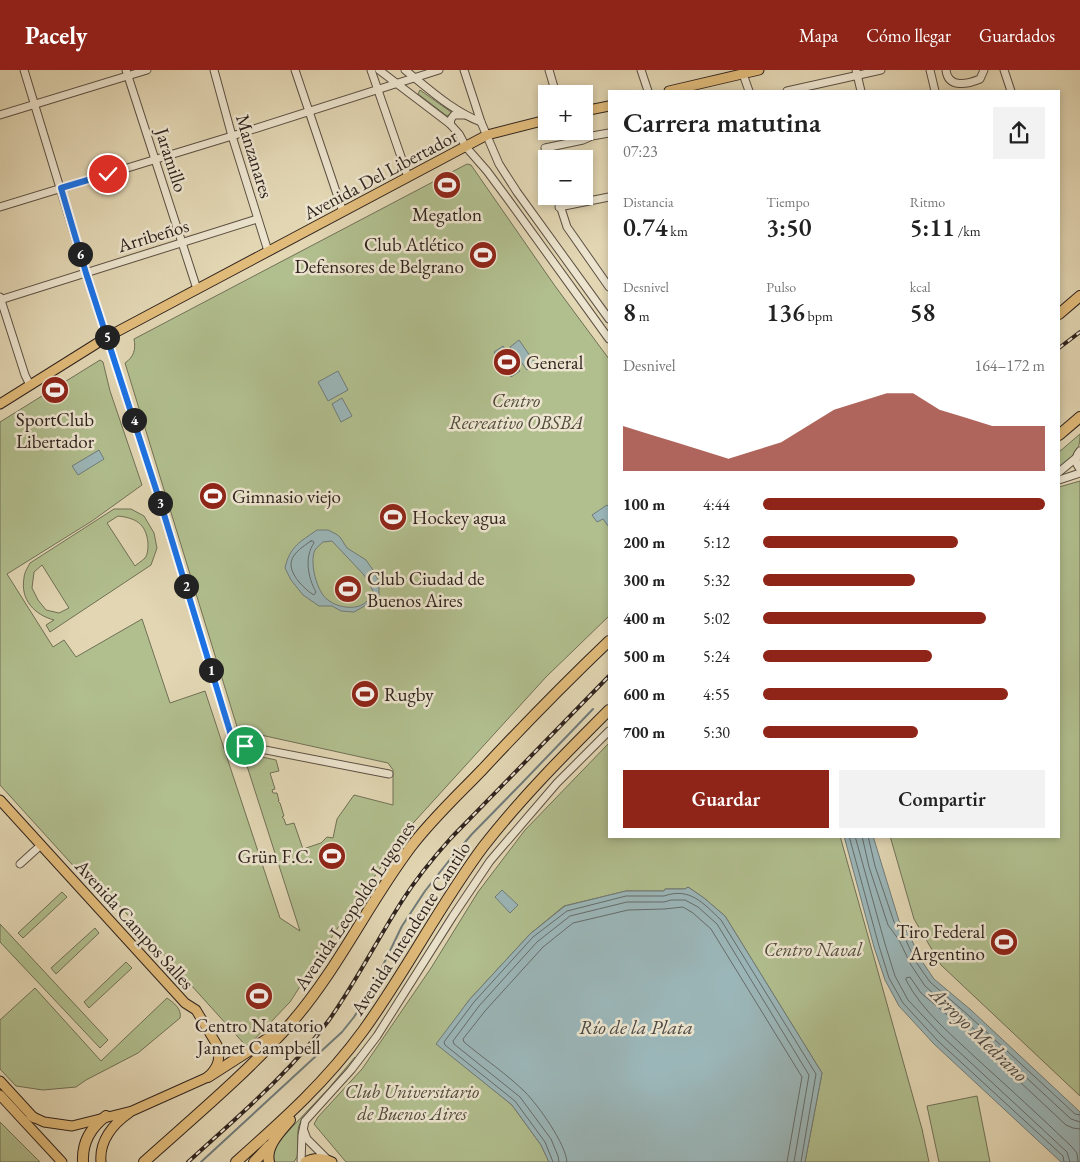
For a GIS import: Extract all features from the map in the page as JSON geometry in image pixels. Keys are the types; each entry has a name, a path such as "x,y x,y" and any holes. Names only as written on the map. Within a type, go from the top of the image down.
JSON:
{"highway":[{"path":"1060,313 1080,296"},
{"path":"1062,433 1080,417"},
{"name":"Avenida Leopoldo Lugones","path":"144,1162 238,1077 290,1024 332,969 412,845 506,744 608,642"},
{"name":"Avenida Intendente Cantilo","path":"236,1162 305,1100 344,1057 374,1015 454,889 484,847 526,796 608,711"},
{"path":"208,1078 290,1024"},
{"path":"254,1162 277,1137 305,1100"},
{"path":"83,1162 85,1143 89,1133 106,1116"},
{"path":"269,1162 268,1153 277,1137"}],"main road":[{"path":"673,90 737,73 759,70"},
{"path":"593,109 608,106"},
{"name":"Avenida Del Libertador","path":"0,404 107,337 487,135 538,122"},
{"name":"Avenida Campos Salles","path":"0,800 185,1003 198,1012 217,1044 219,1051 219,1060 215,1070 208,1078"},
{"path":"101,1162 104,1142 110,1129 120,1119 132,1111 208,1078"},
{"path":"0,1081 40,1124"},
{"path":"0,1095 60,1160"},
{"path":"31,1116 44,1122 72,1126 132,1111"},
{"path":"305,1162 313,1158 329,1161"}],"street":[{"path":"24,70 86,273 163,511 231,735 236,742 245,746 389,774"},
{"path":"0,115 127,73 146,70"},
{"name":"Manzanares","path":"214,70 232,136 268,251"},
{"path":"295,70 343,212"},
{"path":"371,70 408,178"},
{"path":"379,70 450,124 459,134 466,147 487,171 608,338"},
{"path":"405,70 465,115 481,122"},
{"path":"416,78 417,70"},
{"path":"0,207 439,70"},
{"path":"464,70 481,122 499,164 608,319"},
{"path":"549,70 553,85"},
{"path":"641,70 648,90"},
{"path":"800,90 857,73 880,70"},
{"path":"930,70 934,90"},
{"path":"946,70 949,80 962,84 980,79 984,70"},
{"path":"1004,70 1011,90"},
{"name":"Jaramillo","path":"127,73 197,289"},
{"path":"737,73 748,90"},
{"path":"857,73 861,90"},
{"path":"450,124 454,115 465,115"},
{"path":"546,150 545,148 608,133"},
{"path":"487,171 495,171 499,164"},
{"path":"608,196 559,207 567,227 608,286"},
{"name":"Arribeños","path":"0,299 257,219"},
{"path":"0,299 30,385"},
{"path":"1060,471 1076,458 1080,451"},
{"path":"1076,458 1080,469"},
{"path":"1060,480 1080,474"},
{"name":"Avenida Intendente Cantilo","path":"303,1128 305,1121 341,1082 371,1044 490,861 558,783 608,732"},
{"path":"20,864 41,844"},
{"path":"303,1128 307,1139 329,1161"},
{"path":"301,1162 303,1128"}],"green space":[{"path":"420,90 451,112 451,114 447,116 418,94"},
{"name":"Centro Recreativo OBSBA","path":"467,164 471,165 555,286 608,358 608,617 546,677 405,832 368,886 359,895 290,1002 247,1047 88,871 79,872 0,785 0,422 100,360 103,362 110,391 142,485 92,521 7,574 53,647 64,640 76,657 142,619 170,703 205,691 280,918 300,931 247,766 253,755 276,760 279,771 270,773 275,789 272,790 273,793 277,793 284,816 282,817 286,825 294,823 303,849 321,843 327,837 333,838 337,819 354,795 393,805 393,770 388,763 238,730 125,363 134,352 134,339"},
{"path":"1080,434 1079,446 1075,455 1060,469 1060,451"},
{"name":"Tiro Federal Argentino","path":"1080,481 1080,1096 941,965 914,919 891,838 1060,838 1060,487"},
{"path":"114,509 131,509 144,516 154,533 157,548 151,565 50,632 46,625 54,620 35,610 24,593 24,576 30,563","holes":["118,516 130,518 139,523 147,536 147,555 135,566 107,523","42,565 69,608 59,613 46,610 32,588 34,572"]},
{"path":"608,744 608,838 841,838 922,1129 929,1162 805,1162 822,1073 725,916 688,887 685,889 665,889 665,891 626,891 564,906 530,934 470,999 437,1044 512,1105 541,1145 549,1162 346,1162 314,1124 318,1117 362,1069 431,968 478,892 525,830"},
{"path":"62,892 67,897 23,938 18,933"},
{"path":"0,924 108,1040 100,1048 0,942"},
{"path":"95,928 99,933 56,974 51,968"},
{"path":"126,962 132,968 89,1008 84,1002"},
{"path":"35,988 101,1061 167,998 179,1009 180,1018 138,1053 76,1087 43,1090 16,1086 0,1069 0,1020"},
{"path":"356,1058 301,1121 298,1131 298,1152 294,1162 274,1162 273,1150 277,1143 329,1088"},
{"path":"977,1096 990,1162 939,1162 927,1106"},
{"path":"0,1122 40,1162 0,1162"}],"water":[{"path":"519,340 535,363 527,370 510,347"},
{"name":"General","path":"503,346 520,371 511,377 494,352"},
{"path":"338,371 348,390 328,401 318,382"},
{"path":"342,398 352,416 341,422 332,404"},
{"path":"99,450 104,459 78,475 72,466"},
{"path":"607,505 608,526 603,519 597,522 592,515"},
{"path":"317,530 328,530 336,534 347,548 366,560 379,582 379,595 375,600 354,612 341,611 332,606 319,606 303,595 291,580 285,568 293,549","holes":["332,541 364,575 373,591 368,600 359,606 353,607 332,603 320,591 317,584 313,562 315,550 323,542"]},
{"name":"Arroyo Medrano","path":"845,838 874,838 899,921 909,934 921,960 934,979 971,1010 1080,1112 1080,1162 1061,1162 934,1044 899,1006 885,980 874,947"},
{"name":"Río de la Plata","path":"688,887 725,916 822,1073 805,1162 549,1162 541,1145 512,1105 436,1044 470,999 530,934 565,906 626,891 664,891 665,889 685,889"},
{"path":"502,890 518,905 510,913 495,897"}],"waterway":[{"path":"201,1162 342,1032 371,990 402,926 425,891 472,834 593,709"}],"railway":[{"path":"1060,347 1080,332"},
{"path":"188,1162 297,1059 329,1020 407,893 431,861 451,838 608,677"}],"place":[{"name":"Megatlon","path":"447,185"},
{"name":"Club Atlético Defensores de Belgrano","path":"483,255"},
{"name":"General","path":"507,362"},
{"name":"SportClub Libertador","path":"55,390"},
{"name":"Gimnasio viejo","path":"213,496"},
{"name":"Hockey agua","path":"393,517"},
{"name":"Club Ciudad de Buenos Aires","path":"348,589"},
{"name":"Rugby","path":"365,694"},
{"name":"Grün F.C.","path":"332,856"},
{"name":"Tiro Federal Argentino","path":"1004,942"},
{"name":"Centro Natatorio Jannet Campbell","path":"259,996"}],"route":[{"path":"108,174 61,188 86,273 163,511 231,735 236,742 245,746"}],"park label":[{"name":"Centro Naval","path":"813,949"},
{"name":"Club Universitario de Buenos Aires","path":"412,1102"}]}
